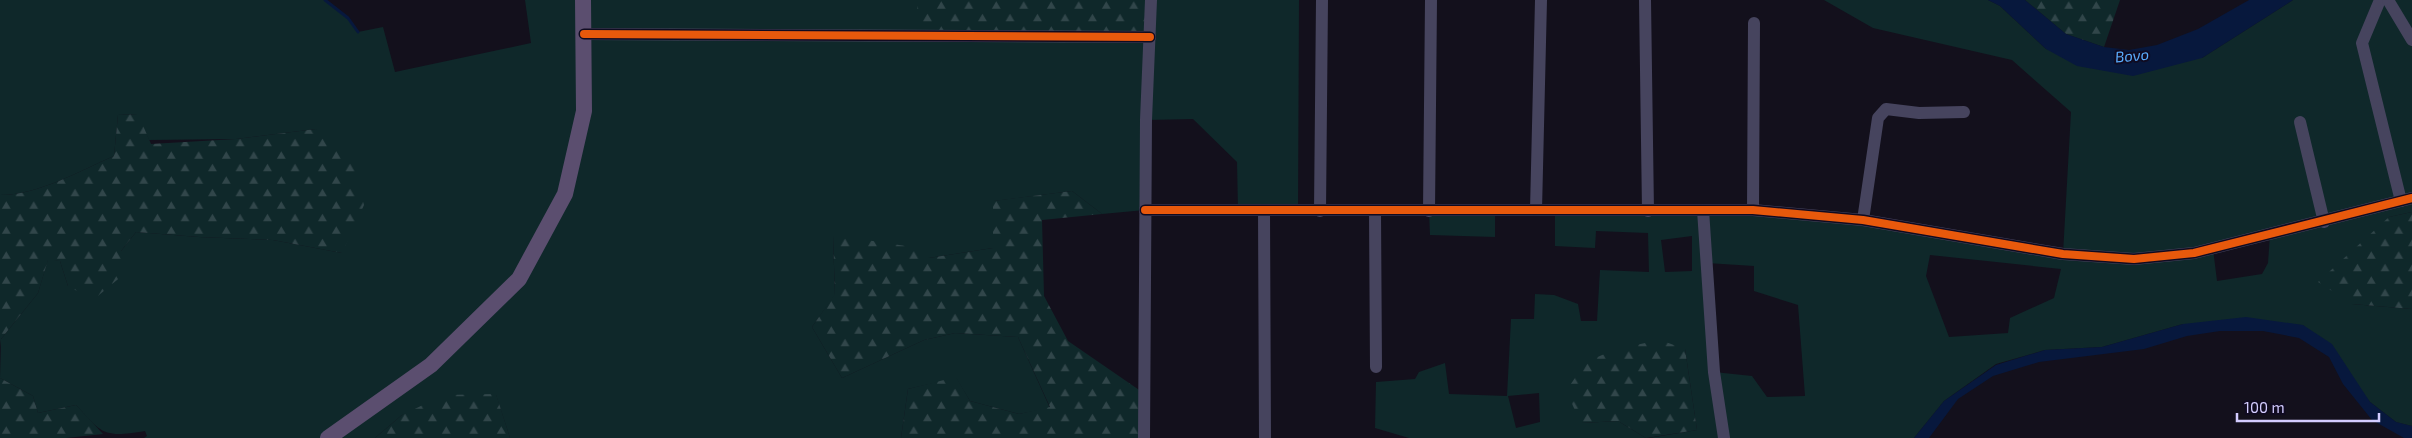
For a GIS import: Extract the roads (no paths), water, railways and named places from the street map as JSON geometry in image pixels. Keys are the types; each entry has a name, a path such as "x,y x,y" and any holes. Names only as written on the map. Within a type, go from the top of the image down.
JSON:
{"main road":[{"path":"328,438 431,364 519,279 565,194 584,111 583,0"}],"street":[{"path":"1144,438 1146,120 1151,0"},
{"path":"1320,211 1322,0"},
{"path":"1429,211 1432,0"},
{"path":"1536,210 1541,0"},
{"path":"1646,0 1648,211"},
{"path":"1145,210 1753,210 1863,220 2063,254 2134,259 2194,253 2407,200 2362,43 2380,0"},
{"path":"2388,0 2412,40"},
{"path":"1753,210 1754,23"},
{"path":"584,34 1150,38"},
{"path":"1863,220 1878,118 1886,109 1919,113 1964,112"},
{"path":"2300,122 2324,222"},
{"path":"1264,210 1265,438"},
{"path":"1703,210 1714,372 1724,438"},
{"path":"1375,211 1376,368"}],"water":[{"name":"Bovo","path":"1988,0 2025,0 2066,34 2104,47 2129,50 2157,45 2198,29 2249,0 2293,0 2202,58 2133,76 2077,66 2046,49 2000,6"},
{"path":"2246,317 2303,325 2332,344 2370,402 2396,422 2412,426 2412,438 2404,438 2372,420 2343,384 2329,357 2299,338 2263,331 2220,331 2187,336 2144,349 2039,362 1993,376 1958,399 1929,438 1914,438 1944,401 1996,365 2045,350 2102,347 2183,324"}],"waterway":[{"path":"325,0 348,18 358,32"}]}
